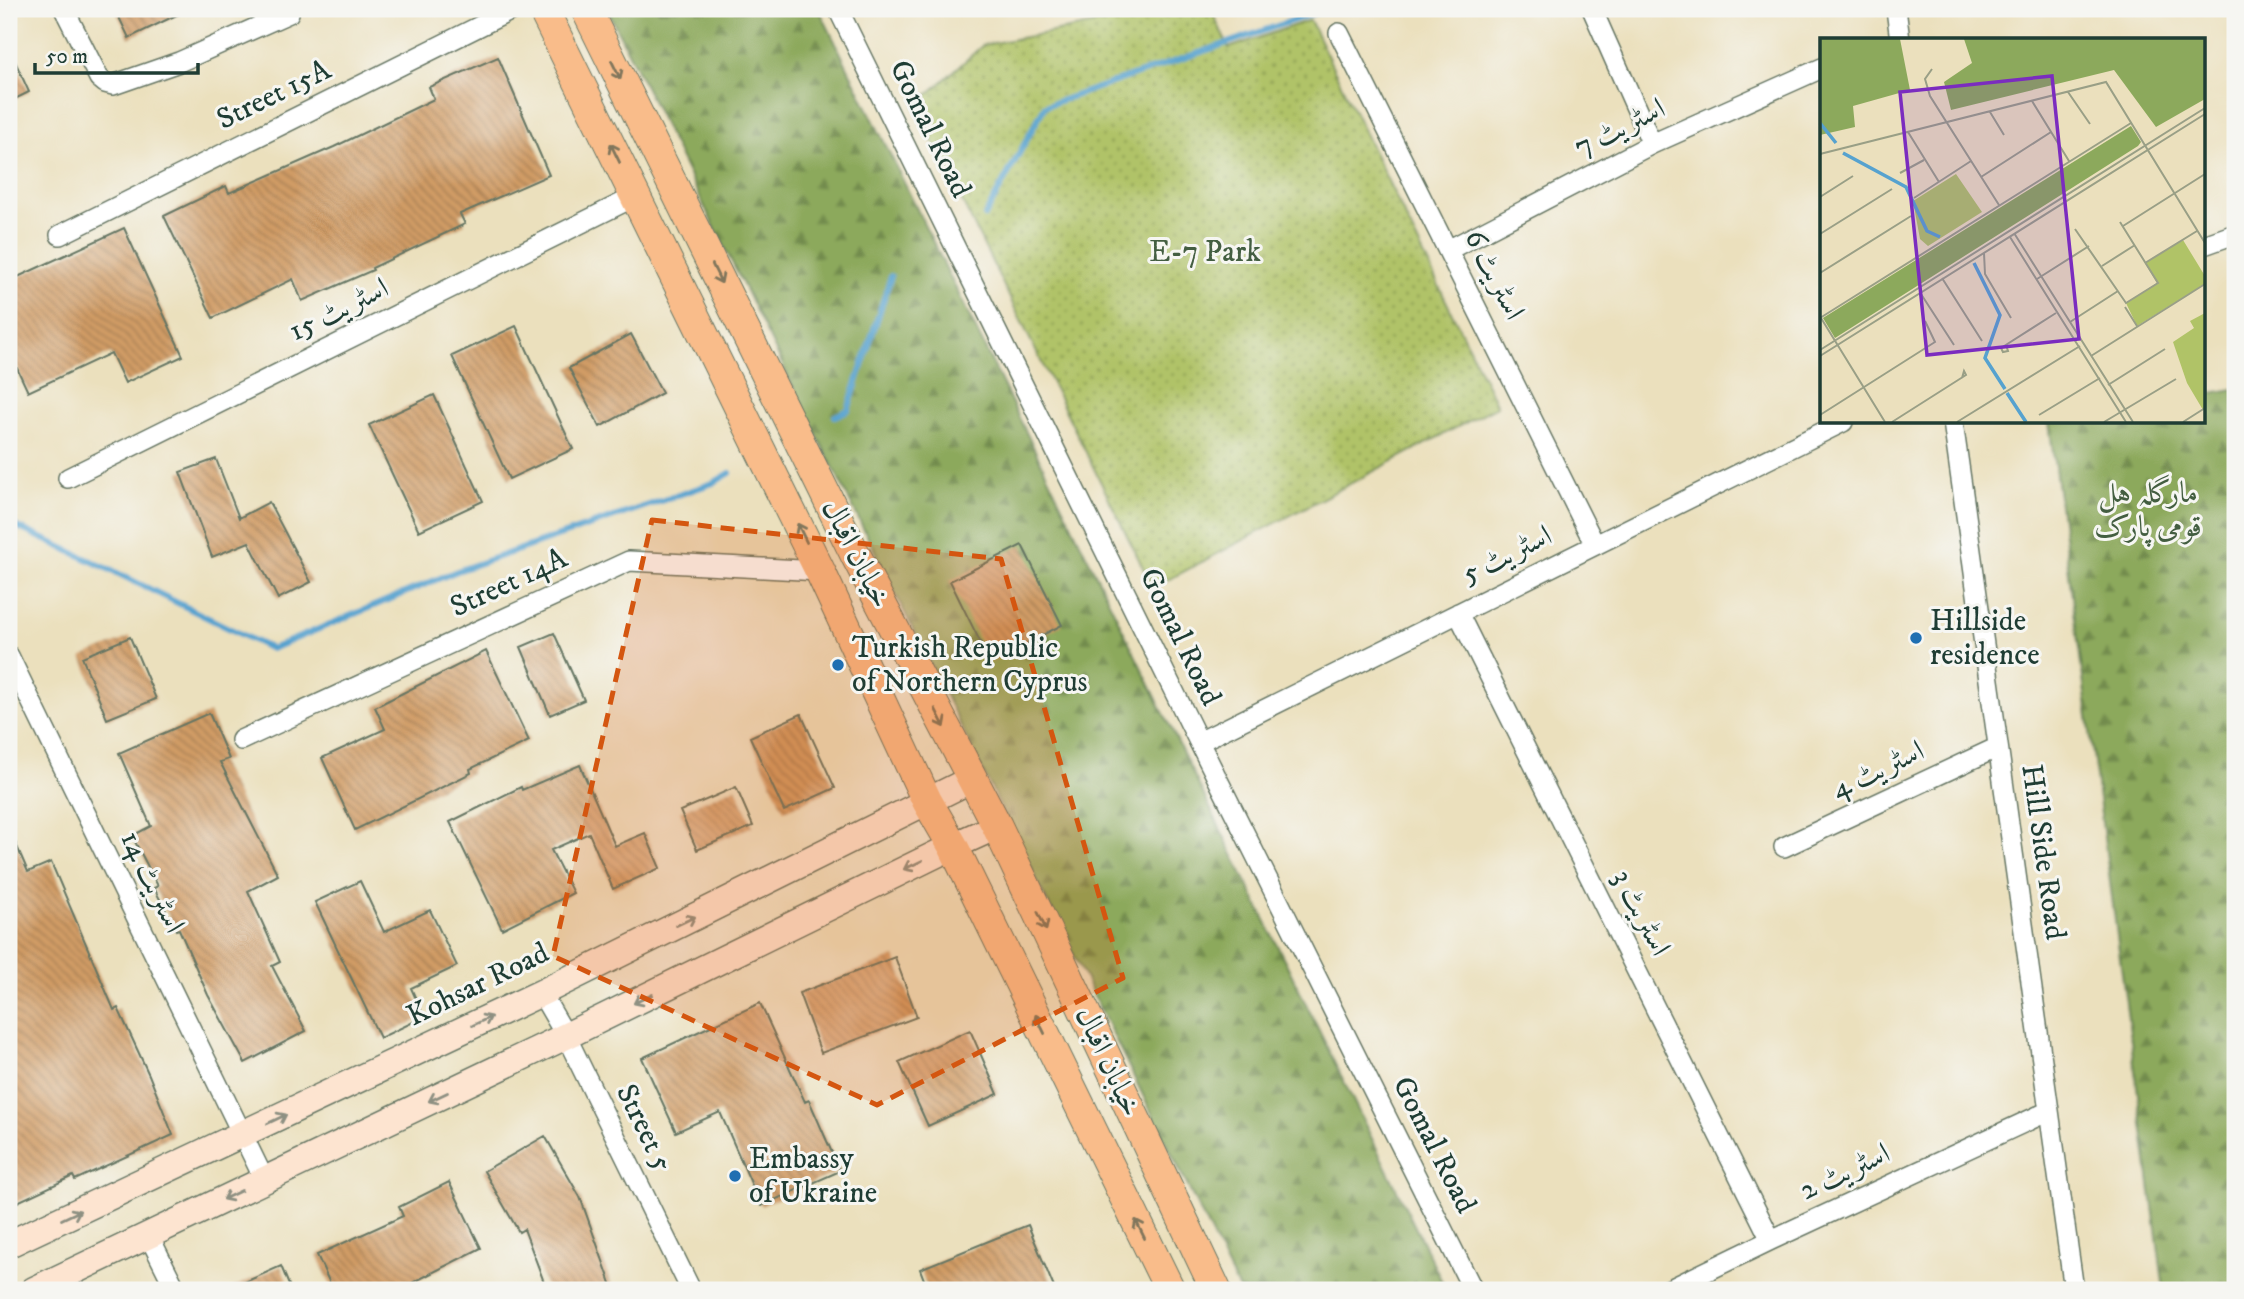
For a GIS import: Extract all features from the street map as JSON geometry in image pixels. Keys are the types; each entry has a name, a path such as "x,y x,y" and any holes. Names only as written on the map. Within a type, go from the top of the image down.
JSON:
{"main road":[{"name":"خیابان اقبال","path":"543,9 820,570 927,801 953,846 1170,1290"},
{"name":"خیابان اقبال","path":"586,9 855,554 997,826 1216,1290"}],"street":[{"path":"64,9 99,78 113,85 179,62 289,13"},
{"name":"Street 15A","path":"60,234 514,9"},
{"name":"Gomal Road","path":"838,9 1199,742 1473,1290"},
{"path":"1592,9 1652,144"},
{"path":"1895,38 1896,9"},
{"name":"اسٹریٹ 6","path":"1339,33 1595,545"},
{"name":"اسٹریٹ 7","path":"1448,250 1652,144 1820,69"},
{"name":"اسٹریٹ 15","path":"68,478 636,195"},
{"path":"2206,244 2235,234"},
{"name":"اسٹریٹ 5","path":"1199,742 1839,424"},
{"name":"Hill Side Road","path":"1953,424 2074,1290"},
{"name":"Street 14A","path":"241,740 629,561 820,570"},
{"name":"اسٹریٹ 3","path":"1458,613 1771,1240"},
{"name":"اسٹریٹ 14","path":"9,656 264,1179"},
{"name":"اسٹریٹ 4","path":"1784,847 1998,747"},
{"name":"Kohsar Road","path":"9,1244 541,993 972,779"},
{"path":"34,1290 566,1037 997,826"},
{"name":"Street 5","path":"541,993 566,1037 691,1290"},
{"name":"اسٹریٹ 2","path":"1668,1290 2049,1111"},
{"path":"149,1236 176,1290"}],"highlighted area":[{"path":"652,520 1001,559 1123,978 877,1105 553,956"}],"green space":[{"path":"607,9 819,9 1446,1290 1239,1290"},
{"name":"E-7 Park","path":"1176,9 1211,9 1229,48 1310,20 1497,406 1153,588 915,106 983,45"},
{"name":"مارگلہ ہل قومی پارک","path":"2235,389 2235,1290 2164,1290 2049,424 2206,424 2206,394"}],"building":[{"path":"115,9 189,9 129,38"},
{"path":"9,48 29,92 9,102"},
{"path":"498,57 549,175 460,214 465,224 372,268 373,270 302,301 293,279 213,318 164,216 226,186 229,193 334,147 434,99 429,87"},
{"path":"124,228 183,356 125,383 111,353 28,392 9,351 9,281"},
{"path":"516,326 573,449 509,479 452,356"},
{"path":"631,334 662,393 600,427 569,368"},
{"path":"434,395 483,501 419,531 369,425"},
{"path":"216,459 239,518 269,502 311,582 278,599 249,542 212,557 180,472"},
{"path":"1022,545 1062,625 990,662 950,581"},
{"path":"554,633 584,700 550,715 521,647"},
{"path":"130,637 156,699 107,719 82,657"},
{"path":"486,651 529,741 355,830 322,758 385,729 375,707"},
{"path":"209,713 229,759 220,762 278,875 248,891 280,962 272,966 306,1031 245,1063 208,995 179,929 176,930 154,888 158,886 132,836 151,826 119,753"},
{"path":"801,714 835,788 784,811 750,737"},
{"path":"580,765 615,846 645,833 660,868 613,889 589,833 551,850 573,893 502,929 450,822 521,787 522,790"},
{"path":"736,787 753,826 697,850 680,811"},
{"path":"9,828 28,872 51,862 114,1010 118,1008 173,1135 75,1180 73,1176 9,1206"},
{"path":"360,881 384,932 430,910 457,966 411,988 424,1017 380,1038 315,902"},
{"path":"895,957 917,1017 821,1053 799,993"},
{"path":"760,1003 805,1102 809,1100 840,1171 761,1206 720,1112 676,1132 642,1058"},
{"path":"970,1030 998,1094 928,1126 899,1062"},
{"path":"545,1136 580,1197 612,1286 603,1290 547,1290 524,1229 519,1232 484,1171"},
{"path":"449,1182 481,1248 406,1286 408,1290 333,1290 317,1255 403,1216 399,1207"},
{"path":"1028,1225 1055,1290 928,1290 920,1269"},
{"path":"281,1266 291,1290 227,1290"}],"waterway":[{"path":"985,216 1045,106 1326,9"},
{"path":"835,416 848,410 891,276"},
{"path":"9,523 271,649 457,571 713,483 730,473"}],"place":[{"name":"Hillside residence","path":"1916,638"},
{"name":"Turkish Republic of Northern Cyprus","path":"838,665"},
{"name":"Embassy of Ukraine","path":"735,1176"}]}
